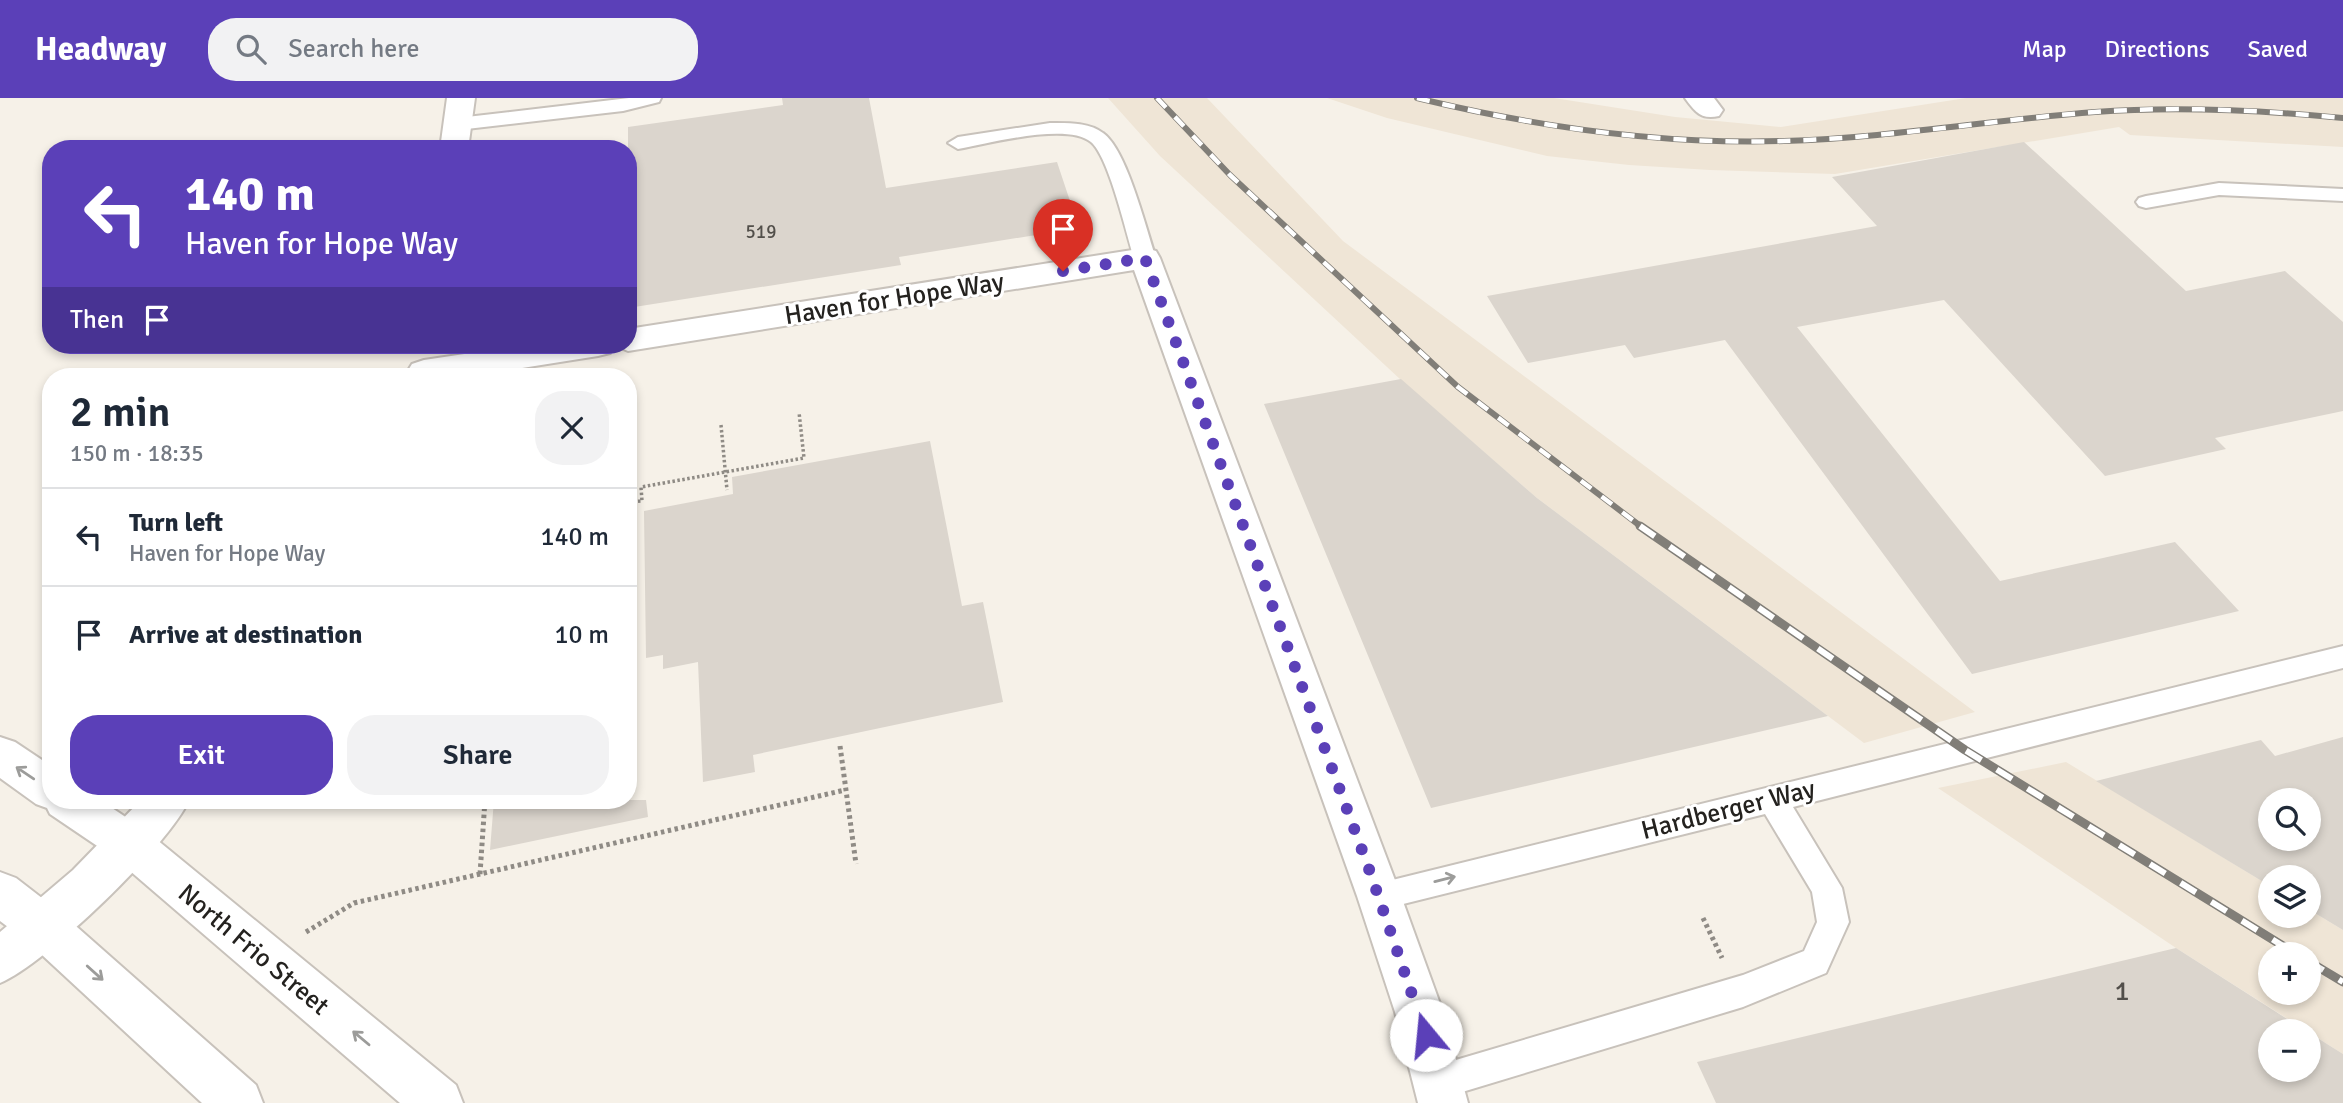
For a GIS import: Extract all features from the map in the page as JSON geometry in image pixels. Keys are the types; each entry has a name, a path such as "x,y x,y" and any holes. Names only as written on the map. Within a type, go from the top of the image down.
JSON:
{"street":[{"name":"Haven for Hope Way","path":"637,339 1145,258"},
{"path":"1145,258 1379,896 1419,1012 1441,1092"},
{"path":"425,364 516,354"},
{"path":"0,755 42,784"},
{"name":"North Frio Street","path":"78,809 130,844 438,1103"},
{"path":"0,960 44,927 130,844 160,809"},
{"path":"0,893 44,927 238,1103"}],"lane":[{"path":"458,123 622,105 652,98"},
{"path":"958,143 1057,128 1078,130 1097,137 1110,154 1145,258"},
{"path":"2146,202 2219,190 2343,195"},
{"path":"2078,722 2343,657"},
{"name":"Hardberger Way","path":"1379,896 2078,722"},
{"path":"1441,1092 1743,991 1815,961 1833,922 1828,888 1771,799"}],"path":[{"path":"637,501 642,501 641,486 804,458 799,412"},
{"path":"721,425 727,490"},
{"path":"840,746 856,864"},
{"path":"302,934 354,903 845,790"},
{"path":"480,874 484,809"},
{"path":"1703,918 1723,958"}],"shaded area":[{"path":"1108,98 1207,98 1343,241 1975,712 1864,743 1537,498 1401,380 1160,156"},
{"path":"1327,98 1554,98 1675,117 1781,127 1966,98 2343,98 2343,147 2130,135 2119,127 1835,174 1710,170 1547,156 1387,118"},
{"path":"2066,762 2258,879 2258,928 2321,928 2321,917 2343,930 2343,1054 2321,1040 2321,1019 2288,1019 2266,1005 2321,1005 2321,942 2258,942 2258,1000 1938,788"}],"building":[{"path":"782,98 869,98 886,188 1057,162 1079,228 899,257 901,265 637,307 637,140 628,140 628,127 783,105"},
{"path":"2024,142 2186,291 2285,271 2343,322 2343,411 2215,438 2226,449 2105,476 1944,300 1797,327 2000,581 2175,542 2239,611 1972,674 1725,340 1634,358 1625,345 1528,363 1487,296 1877,226 1832,177"},
{"path":"1401,379 1537,498 1828,716 1431,808 1264,404"},
{"path":"930,441 962,606 983,602 1003,702 753,755 755,772 703,782 698,662 663,669 663,655 646,658 644,511 733,494 732,477"},
{"path":"2343,737 2343,930 2321,917 2321,865 2258,865 2258,879 2096,781 2261,740 2275,756"},
{"path":"637,800 646,800 648,817 490,850 493,809 637,809"},
{"path":"2176,948 2258,1000 2258,1005 2265,1005 2287,1019 2258,1019 2258,1082 2321,1082 2321,1040 2343,1054 2343,1103 1716,1103 1697,1062"}],"railway":[{"path":"1157,98 1230,175 1458,387 1643,528"},
{"path":"1417,98 1553,125 1691,140 1823,139 2126,110 2219,110 2343,118"},
{"path":"1640,526 1965,750 2277,942"},
{"path":"2321,969 2343,982"}],"route":[{"path":"1063,271 1145,258 1370,872 1426,1035"}]}
